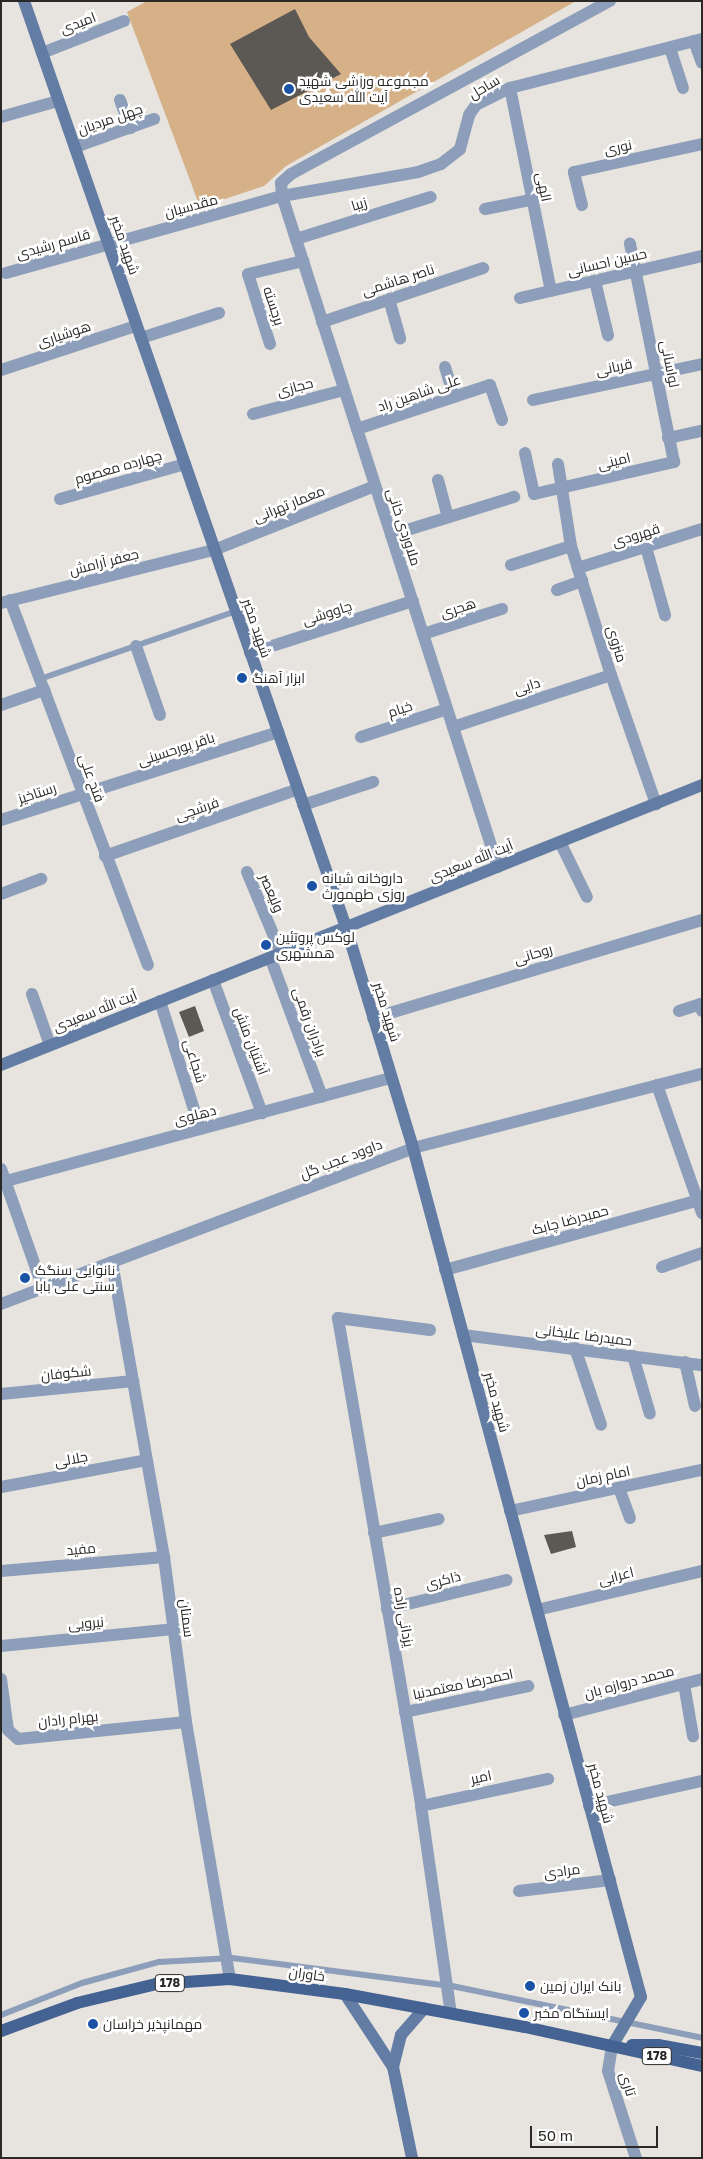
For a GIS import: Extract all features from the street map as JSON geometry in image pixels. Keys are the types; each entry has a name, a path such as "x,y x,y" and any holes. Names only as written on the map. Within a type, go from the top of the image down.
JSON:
{"main road":[{"name":"شهید مخبر","path":"24,1 346,928 413,1148 641,1997 612,2046"},
{"name":"آیت الله سعیدی","path":"1,1065 702,785"},
{"name":"خاوران","path":"1,2031 77,2003 156,1984 230,1979 346,1994 451,2013 702,2066"},
{"path":"346,1994 393,2067 412,2158"},
{"path":"393,2067 402,2035 424,2009"},
{"name":"خاوران","path":"612,2046 658,2045 702,2053"}],"street":[{"path":"282,196 282,183 290,174 610,1"},
{"name":"امیدی","path":"42,53 124,21"},
{"path":"698,40 702,63"},
{"name":"ساحل","path":"282,196 418,172 442,164 460,149 469,115 476,105 510,88 698,40"},
{"path":"670,48 683,88"},
{"name":"الهی","path":"510,88 531,200 551,290"},
{"path":"120,100 130,128"},
{"path":"1,117 58,101"},
{"name":"چهل مردیان","path":"75,147 154,119"},
{"name":"نوری","path":"582,206 574,172 702,144"},
{"name":"ملاوردی خانی","path":"282,196 498,867"},
{"name":"مقدسیان","path":"108,244 282,196"},
{"name":"زیبا","path":"296,239 431,197"},
{"path":"485,209 531,200"},
{"name":"لواسانی","path":"630,243 674,462"},
{"name":"قاسم رشیدی","path":"6,273 108,244"},
{"name":"حسین احسانی","path":"520,298 702,256"},
{"name":"برجسته","path":"270,344 248,274 303,261"},
{"name":"ناصر هاشمی","path":"322,322 482,268"},
{"path":"595,281 608,335"},
{"path":"389,299 400,338"},
{"name":"هوشیاری","path":"1,370 139,332 219,313"},
{"name":"قربانی","path":"534,400 702,364"},
{"path":"445,367 454,397"},
{"name":"علی شاهین راد","path":"357,430 490,384 502,420"},
{"name":"حجازی","path":"253,414 344,390"},
{"path":"668,438 702,431"},
{"name":"امینی","path":"525,453 534,494 561,490 674,462"},
{"name":"چهارده معصوم","path":"60,499 184,464"},
{"name":"منزوی","path":"558,464 571,546 610,675 656,804"},
{"path":"438,480 448,517"},
{"name":"معمار تهرانی","path":"214,550 376,486"},
{"path":"391,536 514,497"},
{"name":"قهرودی","path":"578,568 702,530"},
{"path":"511,565 571,546"},
{"path":"646,547 666,615"},
{"name":"جعفر آرامش","path":"6,602 214,550"},
{"path":"557,590 582,582"},
{"name":"چاووشی","path":"250,653 412,601"},
{"name":"فتح علی","path":"6,602 42,685 105,856 148,965"},
{"name":"هجری","path":"423,634 502,609"},
{"path":"136,646 160,715"},
{"name":"دایی","path":"453,727 610,675"},
{"path":"1,705 42,685"},
{"name":"خیام","path":"361,737 447,709"},
{"name":"باقر پورحسینی","path":"82,794 278,732"},
{"path":"303,805 373,782"},
{"name":"فرشچی","path":"105,856 298,790"},
{"name":"رستاخیز","path":"1,820 82,794"},
{"path":"560,842 588,897"},
{"name":"ولیعصر","path":"247,872 276,955"},
{"path":"1,894 41,879"},
{"name":"روحانی","path":"373,1018 702,920"},
{"name":"برادران رقمی","path":"276,955 322,1097"},
{"name":"آشتیان منش","path":"213,980 262,1113"},
{"path":"32,994 50,1045"},
{"name":"شجاعی","path":"160,1001 200,1129"},
{"path":"679,1011 700,1004 702,1011"},
{"name":"داوود عجب گل","path":"1,1304 413,1148 702,1074"},
{"name":"دهلوی","path":"6,1181 391,1078"},
{"path":"657,1085 700,1204"},
{"path":"1,1168 43,1288"},
{"name":"حمیدرضا چابک","path":"446,1270 700,1204"},
{"path":"662,1267 702,1253"},
{"name":"سمنان","path":"112,1262 164,1556 186,1722 228,1958 230,1979"},
{"name":"یزدانی زاده","path":"430,1330 338,1318 421,1806 451,2013"},
{"name":"حمیدرضا علیخانی","path":"463,1335 702,1365"},
{"path":"575,1348 601,1425"},
{"path":"633,1356 650,1414"},
{"path":"685,1362 695,1406"},
{"name":"شکوفان","path":"1,1394 133,1381"},
{"name":"جلالی","path":"1,1487 147,1460"},
{"name":"امام زمان","path":"510,1511 702,1470"},
{"path":"620,1488 630,1518"},
{"path":"374,1533 439,1519"},
{"name":"مفید","path":"1,1571 164,1556"},
{"name":"اعرابی","path":"537,1610 702,1570"},
{"name":"ذاکری","path":"388,1609 507,1580"},
{"name":"نیرویی","path":"1,1646 174,1629"},
{"name":"بهرام رادان","path":"1,1679 8,1730 18,1739 186,1722"},
{"name":"محمد دروازه بان","path":"564,1715 702,1679"},
{"path":"684,1684 694,1736"},
{"name":"احمدرضا معتمدنیا","path":"405,1712 528,1686"},
{"name":"امیر","path":"421,1806 548,1779"},
{"path":"589,1806 702,1781"},
{"name":"مرادی","path":"519,1891 610,1880"},
{"name":"تاری","path":"612,2046 608,2072 635,2158"}],"lane":[{"path":"42,685 136,646 236,611"},
{"path":"1,2015 82,1983 159,1962 228,1958 447,1986 625,2024 702,2038"}],"shaded area":[{"name":"مجموعه ورزشی شهید آیت‌ الله سعیدی","path":"147,1 576,1 286,166 264,186 200,207 127,12"}],"building":[{"path":"295,9 309,37 341,74 271,110 230,44"},
{"path":"195,1006 204,1031 189,1037 179,1012"},
{"path":"572,1531 576,1547 551,1554 544,1535"}],"place":[{"name":"مجموعه ورزشی شهید آیت‌ الله سعیدی","path":"289,89"},
{"name":"ابزار آهنگ","path":"242,678"},
{"name":"داروخانه شبانه روزی طهمورث","path":"312,886"},
{"name":"لوکس پروتئین همشهری","path":"266,945"},
{"name":"نانوایی سنگک سنتی علی بابا","path":"25,1278"},
{"name":"بانک ایران زمین","path":"530,1986"},
{"name":"ایستگاه مخبر","path":"524,2013"},
{"name":"مهمانپذیر خراسان","path":"93,2024"}]}
